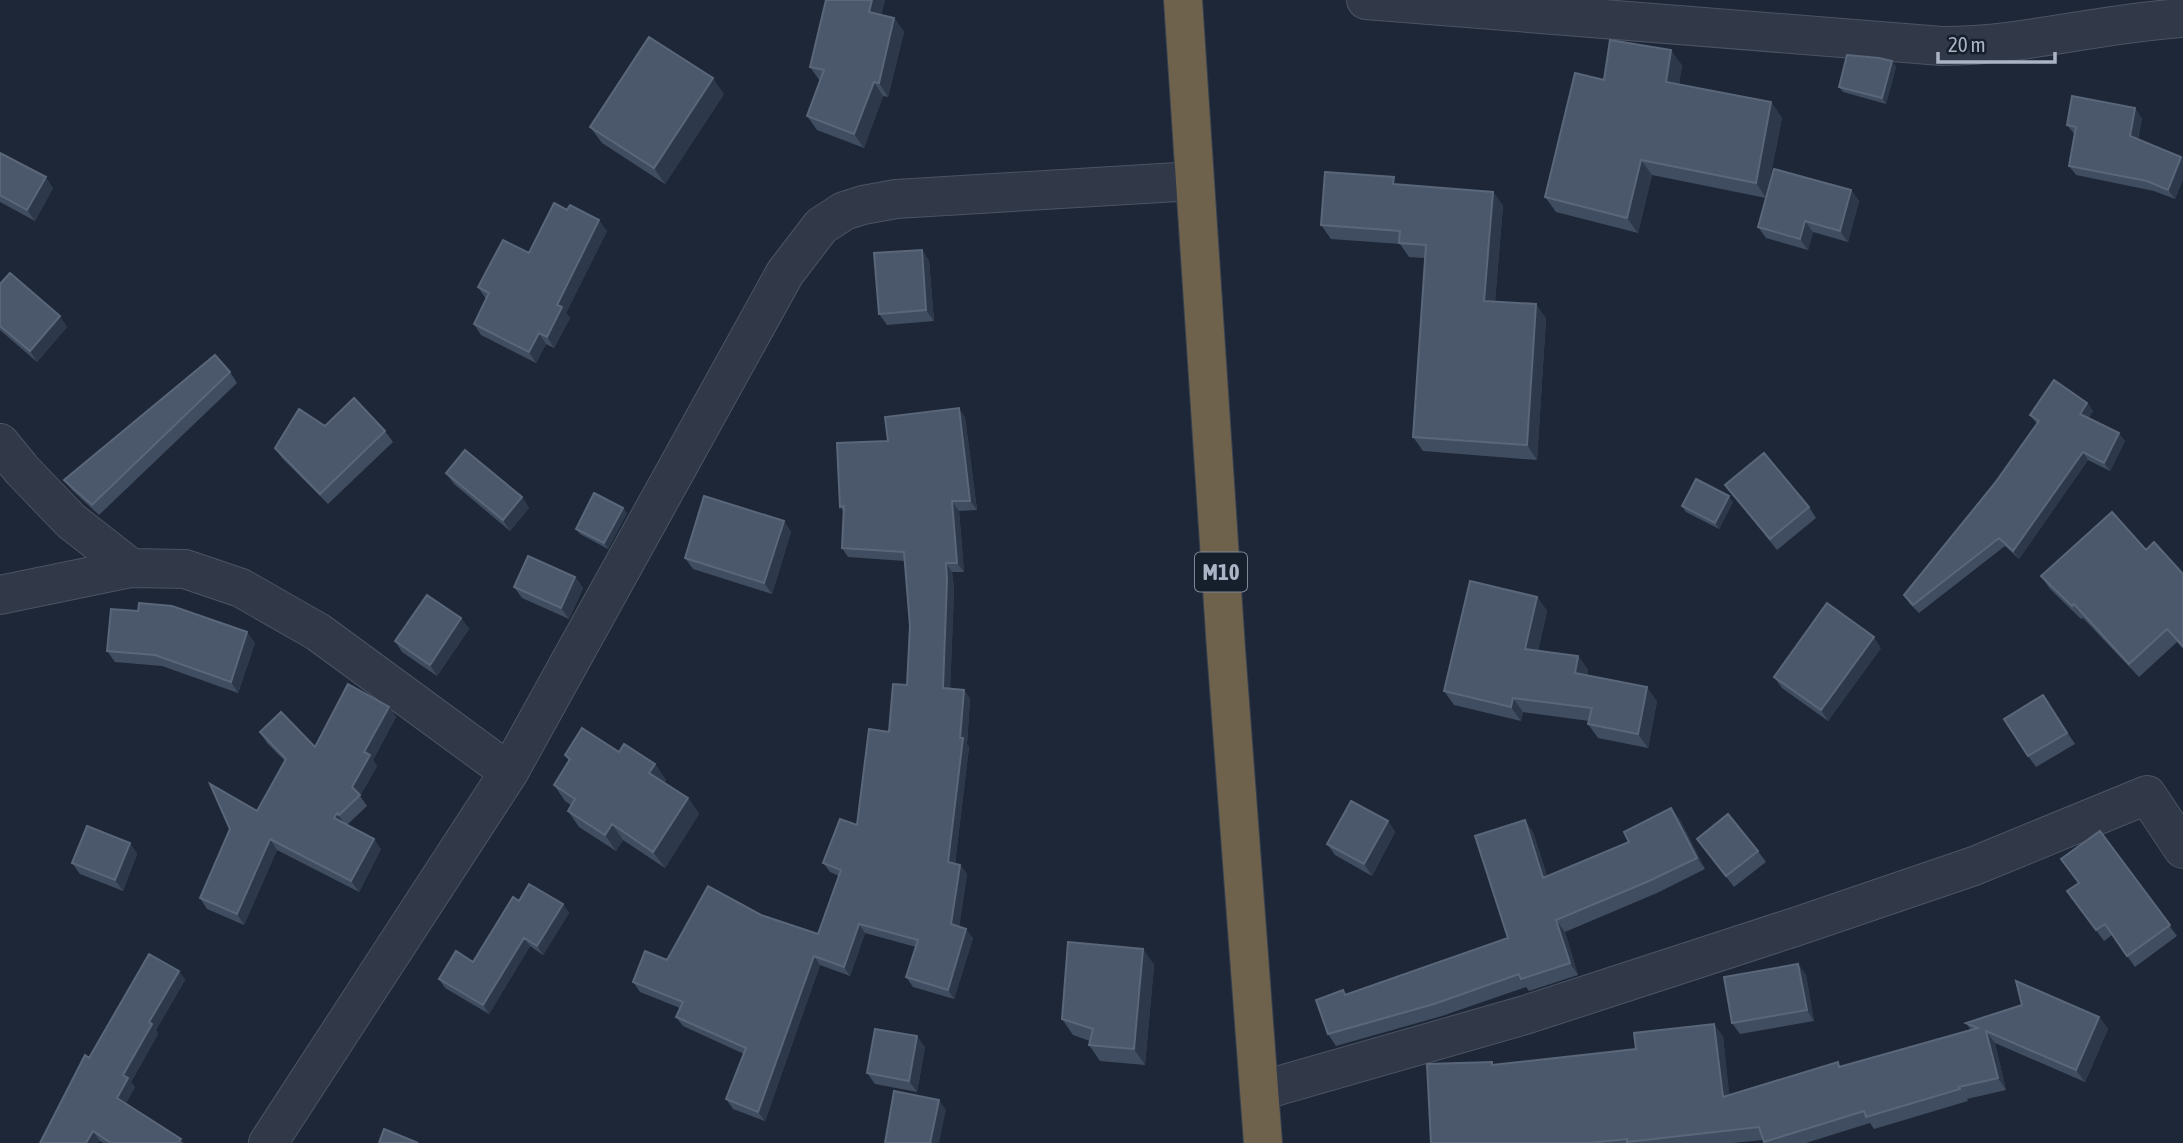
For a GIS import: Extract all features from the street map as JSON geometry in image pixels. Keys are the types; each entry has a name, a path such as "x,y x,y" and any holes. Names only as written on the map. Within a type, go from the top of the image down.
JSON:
{"highway":[{"name":"M10","path":"1182,0 1225,636 1264,1143"}],"street":[{"path":"1366,0 1942,46 1980,46 2150,20 2183,18"},
{"path":"268,1143 509,772 785,273 821,226 844,211 896,199 1194,181"},
{"path":"0,443 71,521 131,568"},
{"path":"0,595 131,568 185,569 241,588 318,632 509,772"},
{"path":"1260,1091 1525,1015 1795,928 1974,866 2147,795 2183,849"}],"building":[{"path":"826,0 872,0 869,12 894,18 879,83 874,82 854,134 807,116 824,70 810,67"},
{"path":"649,37 713,78 654,168 590,127"},
{"path":"1610,40 1671,50 1666,82 1771,102 1756,183 1641,160 1627,218 1545,197 1575,73 1604,80"},
{"path":"1847,55 1892,61 1882,98 1839,87"},
{"path":"2072,96 2135,108 2130,136 2181,157 2168,190 2147,181 2069,166 2076,127 2067,125"},
{"path":"0,153 46,177 27,210 0,195"},
{"path":"1774,169 1851,190 1840,231 1805,221 1800,239 1758,227"},
{"path":"1325,172 1394,177 1393,184 1493,192 1484,301 1536,304 1527,445 1413,437 1426,245 1399,243 1400,231 1321,225"},
{"path":"554,203 567,210 570,205 599,220 557,305 562,307 547,337 539,333 529,352 474,324 489,293 478,287 503,240 529,253"},
{"path":"922,250 926,310 879,314 874,253"},
{"path":"10,273 60,316 30,351 0,326 0,284"},
{"path":"215,355 230,372 92,505 64,480"},
{"path":"2054,380 2087,403 2080,414 2119,433 2104,463 2083,452 2013,551 1999,538 1913,605 1904,595 1995,483 2039,421 2030,415"},
{"path":"354,398 385,431 320,494 275,448 299,409 325,426"},
{"path":"959,408 970,501 952,501 957,563 946,563 943,688 964,690 960,738 963,738 948,862 960,865 951,924 966,929 948,990 906,977 918,940 859,924 844,967 814,956 758,1112 726,1099 746,1048 676,1017 683,1002 633,982 645,951 667,960 708,886 761,915 818,934 841,870 823,863 840,819 857,825 869,729 889,732 893,684 907,685 910,626 904,552 842,548 844,506 840,507 837,443 888,441 885,417"},
{"path":"465,450 522,497 503,520 446,473"},
{"path":"1764,453 1809,507 1770,539 1725,485"},
{"path":"1696,479 1729,496 1715,523 1682,506"},
{"path":"594,493 623,508 604,543 576,529"},
{"path":"704,496 784,521 764,583 685,558"},
{"path":"2112,512 2146,550 2154,542 2183,574 2183,646 2167,629 2129,664 2074,604 2072,606 2041,576"},
{"path":"528,556 575,577 561,608 514,587"},
{"path":"1470,581 1537,597 1525,649 1578,656 1575,673 1647,687 1638,734 1588,724 1592,708 1513,698 1511,707 1444,691"},
{"path":"427,595 461,618 430,665 395,641"},
{"path":"139,603 172,606 247,632 231,682 155,655 107,651 111,609 138,611"},
{"path":"1827,603 1874,637 1821,710 1774,677"},
{"path":"348,684 389,707 364,752 370,755 352,787 360,795 334,818 374,839 351,881 270,839 237,914 200,898 230,829 210,784 257,811 286,759 260,732 281,712 315,747"},
{"path":"2043,695 2067,733 2028,756 2004,719"},
{"path":"582,728 619,752 624,744 655,764 649,773 688,798 653,852 612,824 605,835 568,811 575,799 554,785 570,759 565,755"},
{"path":"1351,801 1388,821 1364,864 1327,844"},
{"path":"1671,808 1697,858 1556,920 1570,963 1521,979 1519,974 1434,1004 1328,1034 1316,1000 1343,990 1345,995 1508,938 1475,836 1525,820 1543,878 1629,842 1624,832"},
{"path":"1728,814 1758,851 1726,876 1697,839"},
{"path":"87,826 130,843 115,880 72,863"},
{"path":"2100,831 2170,925 2127,956 2105,924 2096,930 2067,891 2079,883 2061,859"},
{"path":"529,884 563,904 537,946 524,938 483,1005 439,979 456,951 473,962 513,897 519,901"},
{"path":"1068,942 1143,949 1134,1049 1089,1045 1093,1029 1062,1019"},
{"path":"149,954 179,971 149,1022 152,1024 123,1075 128,1078 117,1098 181,1139 178,1143 111,1143 93,1131 86,1143 40,1143 85,1055 89,1058"},
{"path":"1798,964 1807,1010 1732,1023 1724,977"},
{"path":"2016,981 2099,1017 2076,1070 1986,1031 1998,1078 1959,1087 1960,1089 1866,1117 1864,1111 1764,1142 1759,1127 1627,1142 1627,1139 1589,1143 1431,1143 1427,1064 1492,1062 1492,1065 1636,1049 1634,1033 1714,1024 1723,1097 1838,1062 1839,1067 1978,1028 1966,1023 2022,1005"},
{"path":"875,1029 917,1036 909,1081 867,1073"},
{"path":"894,1091 939,1100 930,1143 885,1143"},
{"path":"384,1129 418,1143 379,1143"}]}
